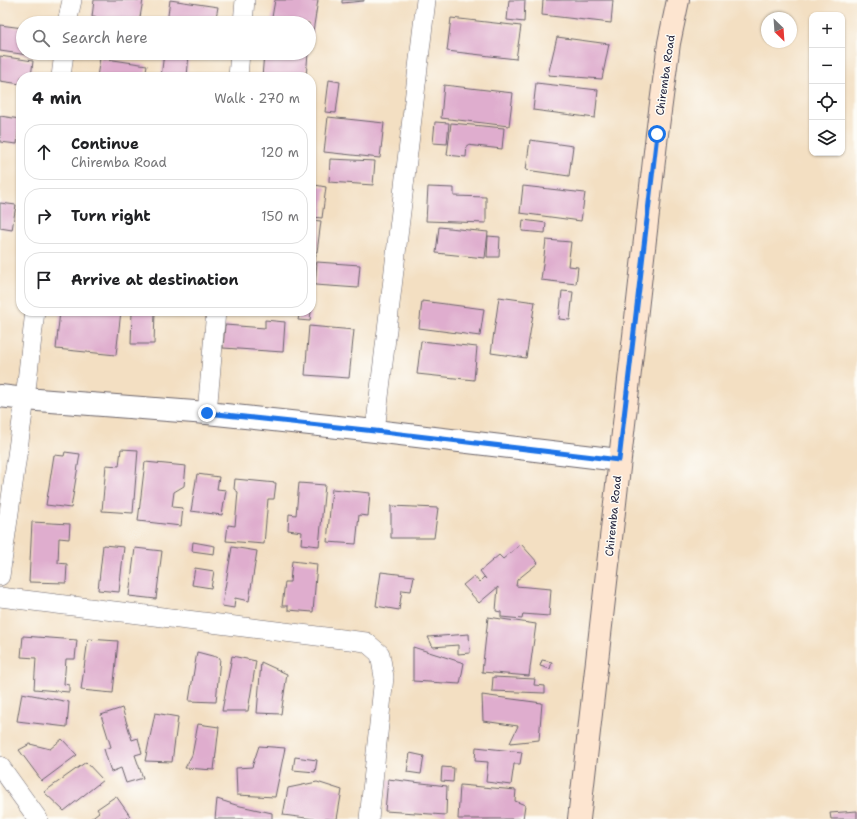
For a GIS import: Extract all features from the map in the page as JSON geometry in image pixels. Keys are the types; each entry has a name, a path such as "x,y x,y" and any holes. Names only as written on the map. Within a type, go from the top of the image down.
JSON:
{"main road":[{"name":"Chiremba Road","path":"579,819 657,134 669,43 678,0"}],"street":[{"path":"69,16 72,0"},
{"path":"244,16 245,0"},
{"path":"375,431 426,0"},
{"path":"62,72 63,60"},
{"path":"238,72 239,60"},
{"path":"0,576 25,399 34,316"},
{"path":"207,413 216,316"},
{"path":"0,396 207,413 619,460"},
{"path":"0,597 366,642 380,654 384,677 369,819"},
{"path":"0,766 38,819"}],"building":[{"path":"94,0 143,0 140,16 92,16"},
{"path":"170,0 218,7 216,16 168,16"},
{"path":"275,0 318,0 315,16 272,16"},
{"path":"342,0 364,0 364,1 342,3"},
{"path":"509,0 525,0 524,22 507,20"},
{"path":"543,0 613,0 611,23 542,15"},
{"path":"451,18 521,26 516,59 447,51"},
{"path":"0,25 16,27 16,53 0,51"},
{"path":"557,37 609,44 602,79 548,75"},
{"path":"0,56 16,58 16,60 33,61 32,72 16,72 16,83 0,81"},
{"path":"100,60 113,60 147,65 146,72 98,72"},
{"path":"163,60 188,60 187,72 162,72"},
{"path":"263,60 307,60 306,72 262,72"},
{"path":"329,80 340,82 336,113 325,112"},
{"path":"536,83 598,90 595,118 533,110"},
{"path":"444,85 513,93 509,126 441,118"},
{"path":"0,116 16,118 16,144 0,142"},
{"path":"328,117 384,123 380,158 324,152"},
{"path":"435,122 449,123 447,144 433,143"},
{"path":"451,123 504,128 502,149 467,145 466,157 447,155"},
{"path":"530,140 573,146 569,176 526,170"},
{"path":"330,159 375,161 373,185 329,182"},
{"path":"316,185 326,187 322,218 316,217"},
{"path":"523,186 585,193 581,221 520,213"},
{"path":"428,187 454,188 454,196 486,197 486,223 426,221"},
{"path":"0,203 16,205 12,230 0,228"},
{"path":"316,220 321,221 316,252"},
{"path":"523,220 546,223 545,233 522,231"},
{"path":"439,227 488,232 485,258 436,253"},
{"path":"488,236 500,237 499,257 487,257"},
{"path":"546,240 571,242 568,266 578,267 576,284 541,280"},
{"path":"317,262 360,265 358,288 316,285"},
{"path":"562,291 573,292 570,320 559,319"},
{"path":"499,297 535,302 526,358 491,353"},
{"path":"422,301 484,309 480,336 419,328"},
{"path":"59,316 120,316 116,355 56,349"},
{"path":"132,316 155,316 154,344 131,344"},
{"path":"299,316 310,316 310,321 298,320"},
{"path":"265,320 285,322 283,352 223,348 225,325 265,328"},
{"path":"309,326 354,330 349,378 305,375"},
{"path":"421,341 477,347 474,380 417,374"},
{"path":"121,449 138,450 133,513 102,511 106,465 119,466"},
{"path":"65,452 80,454 71,508 46,505 54,455 64,456"},
{"path":"145,462 186,466 184,486 174,492 172,507 183,508 181,526 138,521"},
{"path":"197,474 219,477 217,489 226,490 222,515 191,511"},
{"path":"235,479 276,483 274,499 268,499 264,544 226,541 228,525 235,526 238,492 234,489"},
{"path":"299,483 325,485 319,546 301,544 302,532 288,530 289,514 296,515"},
{"path":"332,489 370,493 368,516 359,515 356,544 327,542"},
{"path":"391,506 438,508 434,538 391,538"},
{"path":"32,522 70,524 69,539 59,538 58,563 67,564 66,583 29,582"},
{"path":"193,542 215,546 214,554 192,551"},
{"path":"521,544 538,563 517,580 516,586 551,589 549,616 523,614 522,619 501,617 501,612 496,611 498,587 479,603 463,585 474,576 479,582 484,577 486,579 480,571 499,555 503,559"},
{"path":"103,545 124,547 119,592 98,590"},
{"path":"232,547 257,551 249,601 235,598 234,608 222,606"},
{"path":"135,548 162,551 156,599 129,596"},
{"path":"292,561 317,564 313,612 288,610 288,606 282,606 285,582 290,582"},
{"path":"195,568 214,571 211,588 192,585"},
{"path":"381,572 414,576 411,591 402,590 399,610 376,606"},
{"path":"488,617 536,624 529,676 482,672"},
{"path":"469,634 470,653 458,654 458,645 433,647 428,637"},
{"path":"23,636 77,640 75,659 66,659 64,684 69,685 69,692 34,689 36,658 21,657"},
{"path":"88,639 118,641 113,693 81,690"},
{"path":"413,647 464,663 460,684 413,681"},
{"path":"197,652 220,658 216,702 189,701"},
{"path":"232,656 256,661 248,711 222,711"},
{"path":"542,660 552,662 550,669 540,666"},
{"path":"261,662 287,674 281,714 257,713"},
{"path":"493,677 535,679 534,685 545,686 545,693 492,691"},
{"path":"22,693 69,702 67,727 17,721"},
{"path":"482,695 542,703 539,740 510,743 518,726 483,721"},
{"path":"122,708 132,740 138,738 142,753 135,755 143,778 126,783 121,768 111,772 104,749 111,747 101,715"},
{"path":"155,713 178,717 172,762 145,761"},
{"path":"198,724 219,727 214,770 185,768 192,755"},
{"path":"62,739 77,755 42,781 19,750 30,744 50,749"},
{"path":"259,746 285,748 275,797 237,795 236,768 252,767"},
{"path":"476,747 522,752 520,764 514,764 511,785 486,782 488,762 475,761"},
{"path":"410,753 424,756 421,774 407,772"},
{"path":"295,757 317,760 315,772 293,770"},
{"path":"86,762 103,780 64,811 44,792"},
{"path":"442,767 454,768 453,782 441,781"},
{"path":"388,779 447,786 446,815 385,811"},
{"path":"317,782 342,790 337,819 314,819 283,815 288,788"},
{"path":"460,785 516,790 515,801 525,805 523,819 458,819"},
{"path":"116,796 130,816 126,819 90,819 99,812 97,809"},
{"path":"217,799 272,813 272,819 215,819"},
{"path":"857,811 857,819 831,819 830,813"}],"route":[{"path":"207,413 619,460 657,134"}]}
